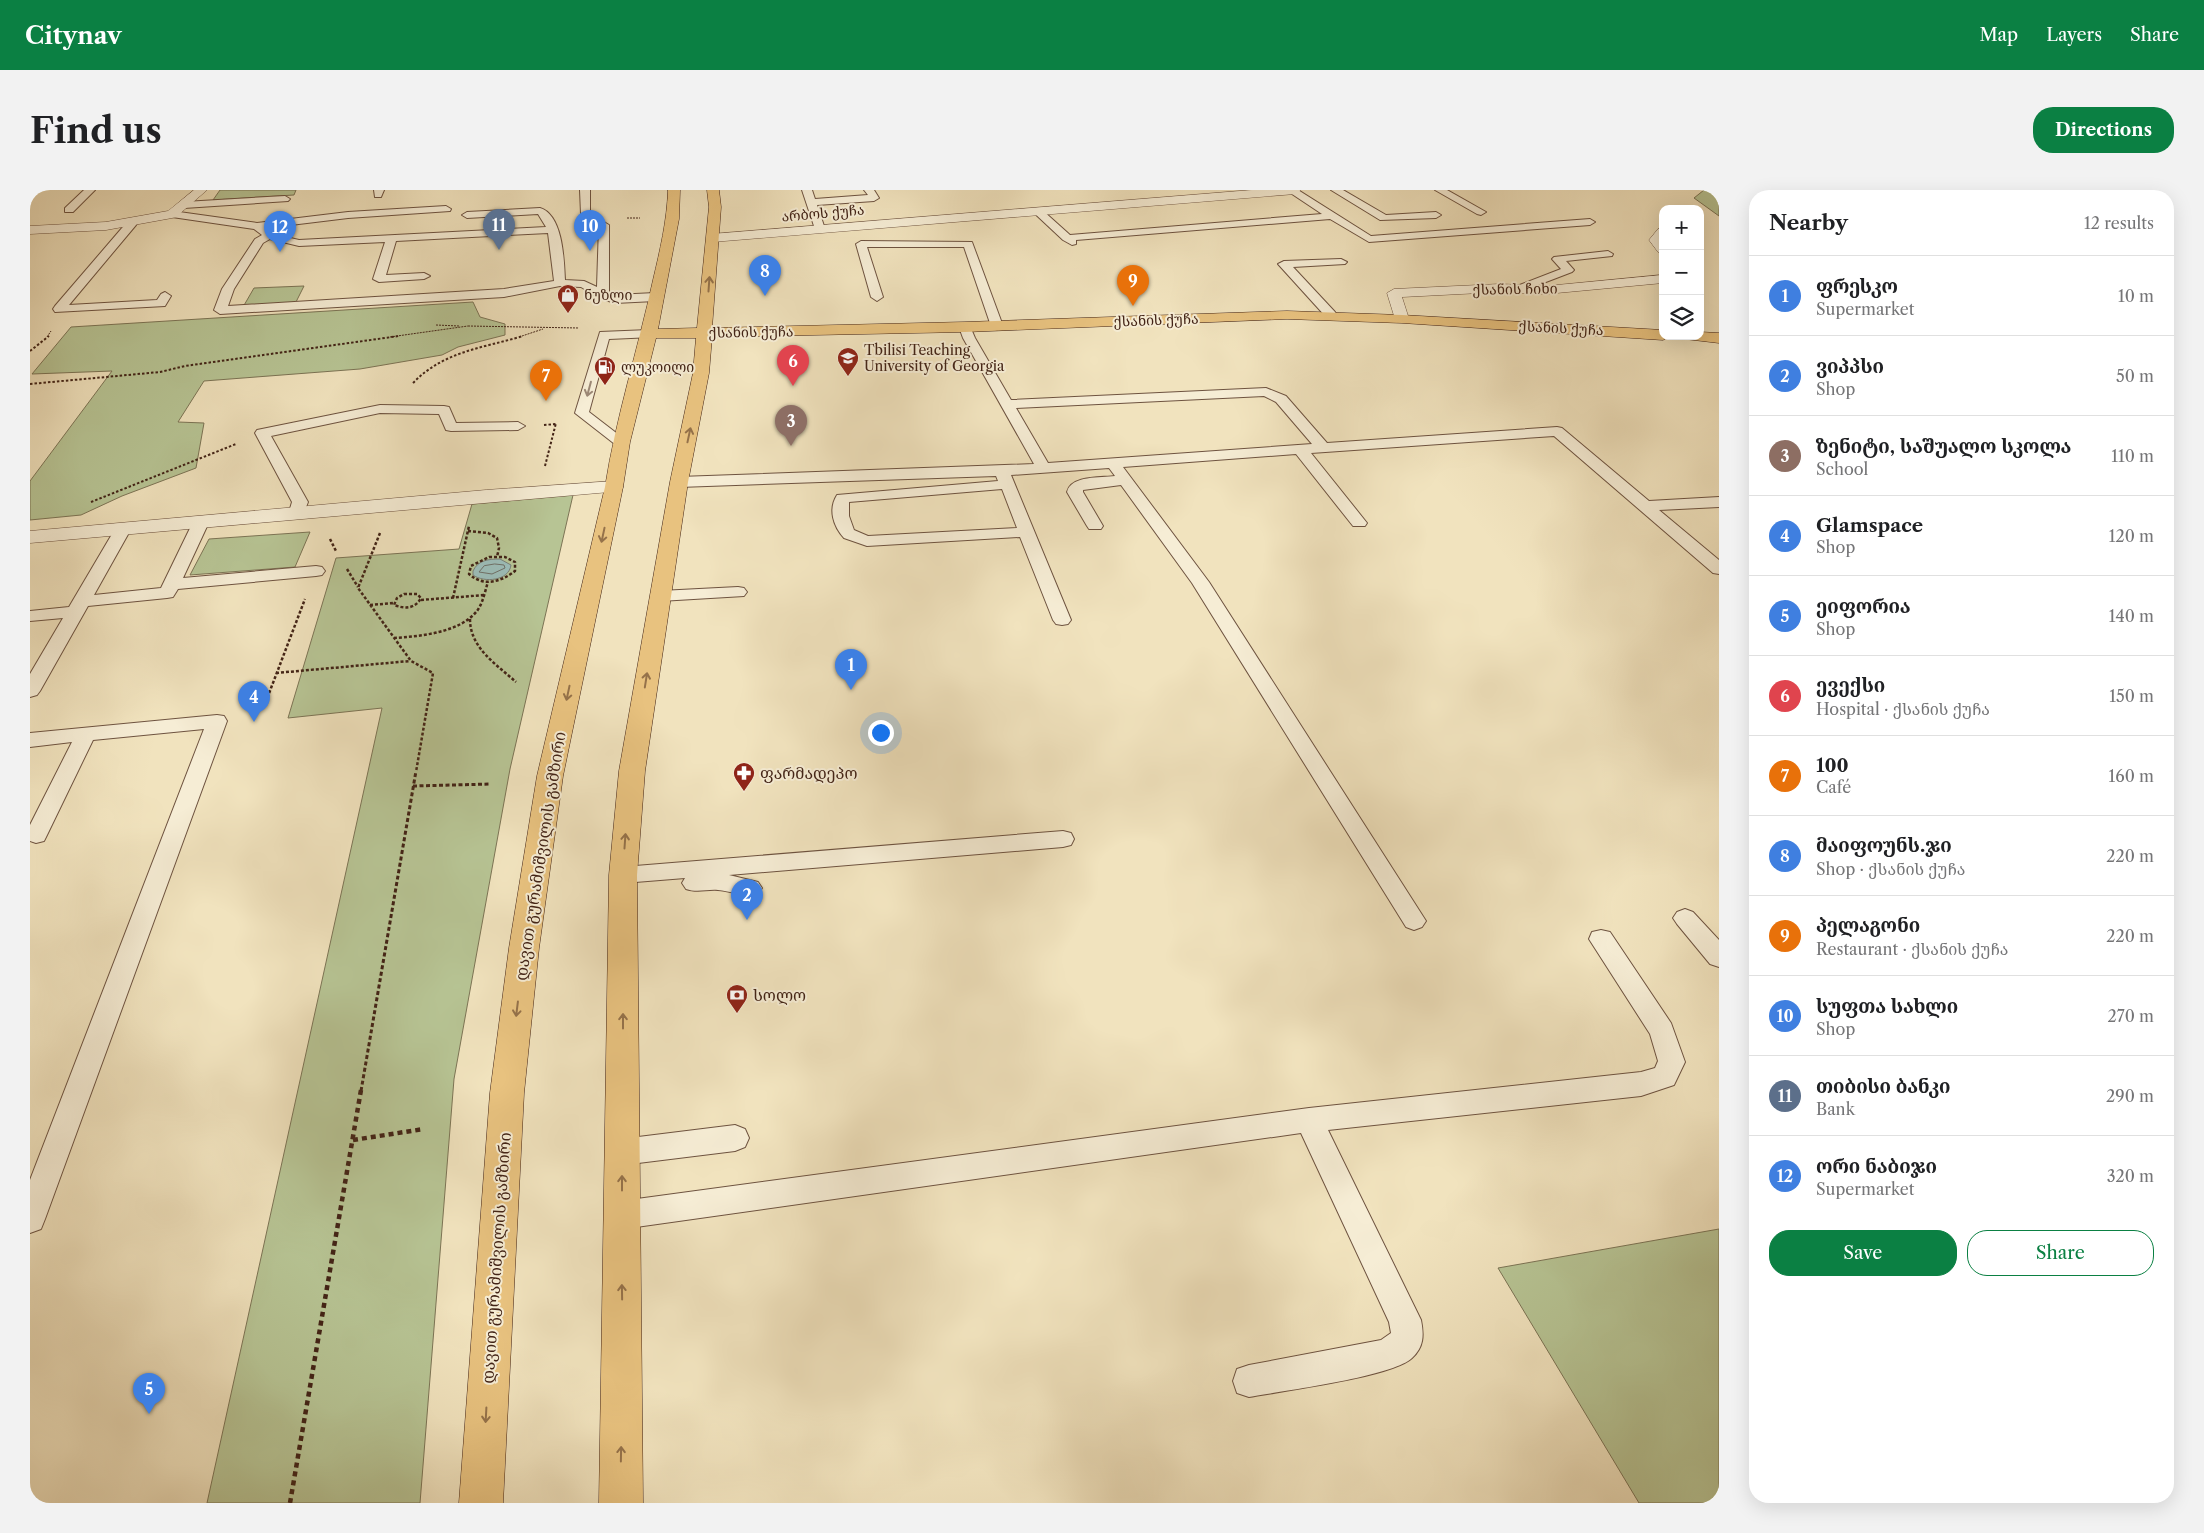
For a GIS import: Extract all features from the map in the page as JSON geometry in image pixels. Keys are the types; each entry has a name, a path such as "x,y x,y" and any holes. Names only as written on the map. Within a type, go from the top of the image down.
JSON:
{"main road":[{"name":"დავით გურამიშვილის გამზირი","path":"481,1503 507,1093 524,948 550,776 614,487 621,442 649,334 673,219 674,190"},
{"path":"620,1503 623,882 632,771 679,482 701,373 706,333 715,207 713,190"},
{"name":"ქსანის ქუჩა","path":"649,334 965,327 1331,315 1659,335"},
{"path":"1704,337 1719,338"}],"street":[{"path":"30,230 132,223 172,214 201,190"},
{"name":"არბოს ქუჩა","path":"712,238 1295,190"},
{"name":"ქსანის ჩიხი","path":"1402,319 1394,293 1521,288 1546,290 1659,279"},
{"path":"30,537 297,512 568,489 614,487"}],"lane":[{"path":"69,210 90,190"},
{"path":"585,190 586,214"},
{"path":"807,190 820,229"},
{"path":"812,202 874,198 869,190"},
{"path":"1291,190 1369,239 1590,222"},
{"path":"1336,190 1384,218 1436,215"},
{"path":"1440,190 1481,212"},
{"path":"183,205 286,199"},
{"path":"172,214 257,226 348,215 446,209"},
{"path":"197,217 267,210"},
{"path":"467,215 540,211 544,213 553,230 560,283"},
{"path":"1037,211 1069,240 1331,216"},
{"path":"59,309 132,223"},
{"path":"603,296 604,225"},
{"path":"257,226 269,236 299,243 553,230"},
{"path":"269,236 259,241 228,289 220,310 504,293 560,283 584,284 603,296 615,299 656,297"},
{"path":"392,238 379,279 424,276"},
{"path":"878,297 861,244 968,244 997,326"},
{"path":"1521,288 1568,270 1558,259 1608,254"},
{"path":"1331,315 1284,264 1341,262"},
{"path":"59,309 160,302 165,296"},
{"path":"620,311 626,306 656,297"},
{"path":"965,327 969,338 1043,467"},
{"path":"621,442 582,413 605,329 649,334"},
{"path":"1007,404 1266,392 1281,399 1323,448"},
{"path":"297,512 300,502 262,433 380,409 444,410 451,427 518,426"},
{"path":"1027,532 868,540 854,537 848,533 839,509 843,498 1005,478 1043,467 1557,431 1719,569"},
{"path":"1300,449 1359,522"},
{"path":"1112,462 1200,582 1414,921"},
{"path":"679,482 1005,478"},
{"path":"1005,478 1062,620"},
{"path":"1094,526 1075,492 1076,487 1083,484 1125,480"},
{"path":"1645,506 1719,502"},
{"path":"30,616 79,606 167,593 201,522"},
{"path":"30,691 123,529"},
{"path":"171,584 316,571"},
{"path":"660,596 738,592"},
{"path":"30,740 217,720 30,1219"},
{"path":"36,835 86,734"},
{"path":"623,882 1063,839"},
{"path":"623,882 718,881 750,888"},
{"path":"1685,918 1719,957"},
{"path":"622,1215 1309,1120 1641,1084 1664,1077 1672,1062 1662,1031 1601,939"},
{"path":"1249,1381 1384,1356 1400,1348 1408,1338 1405,1320 1309,1120"},
{"path":"622,1152 734,1138"}],"path":[{"path":"30,351 50,335 59,309"},
{"path":"30,384 160,372 185,366 468,326"},
{"path":"360,413 408,388 431,365 466,350 530,335 544,328"},
{"path":"543,472 557,420"},
{"path":"84,505 262,433"},
{"path":"453,598 469,524"},
{"path":"290,1503 433,674 411,661 358,588 383,525"},
{"path":"468,531 482,532 497,537 501,541 497,556"},
{"path":"217,720 268,696 329,537"},
{"path":"497,556 511,559 515,562 515,571 504,578 488,582 475,580 469,574 469,570 476,562 497,556"},
{"path":"394,638 433,633 470,618 479,608 488,582"},
{"path":"394,603 397,598 409,594 417,594 421,600"},
{"path":"370,605 394,603 400,608 408,608 417,605 421,600 485,595"},
{"path":"470,618 468,627 476,644 516,682"},
{"path":"276,673 411,661"},
{"path":"413,786 490,784"},
{"path":"353,1140 424,1129"}],"green space":[{"path":"220,190 296,190 294,195 213,200"},
{"path":"1704,190 1719,190 1719,216 1704,205 1694,198"},
{"path":"304,286 295,304 243,307 254,288"},
{"path":"473,302 480,317 505,324 505,335 458,347 442,355 360,369 204,381 178,422 204,423 196,468 122,496 81,515 30,520 30,481 112,371 32,374 71,327"},
{"path":"573,495 510,769 454,1079 420,1503 207,1503 382,708 288,718 336,558 459,549 472,504"},
{"path":"310,532 295,567 190,575 209,539"},
{"path":"1719,1229 1719,1503 1639,1503 1498,1268"}],"water":[{"path":"500,559 511,565 506,574 501,577 489,580 473,575 475,567 481,562"}],"place":[{"name":"თიბისი ბანკი","path":"499,250"},
{"name":"სუფთა სახლი","path":"590,251"},
{"name":"ორი ნაბიჯი","path":"280,252"},
{"name":"მაიფოუნს.ჯი","path":"765,296"},
{"name":"პელაგონი","path":"1133,306"},
{"name":"ნუზლი","path":"568,314"},
{"name":"Tbilisi Teaching University of Georgia","path":"848,377"},
{"name":"ლუკოილი","path":"605,386"},
{"name":"ევექსი","path":"793,386"},
{"name":"100","path":"546,401"},
{"name":"ზენიტი, საშუალო სკოლა","path":"791,446"},
{"name":"ფრესკო","path":"851,690"},
{"name":"Glamspace","path":"254,722"},
{"name":"ფარმადეპო","path":"744,792"},
{"name":"ვიპპსი","path":"747,920"},
{"name":"სოლო","path":"737,1014"},
{"name":"ეიფორია","path":"149,1414"}]}
